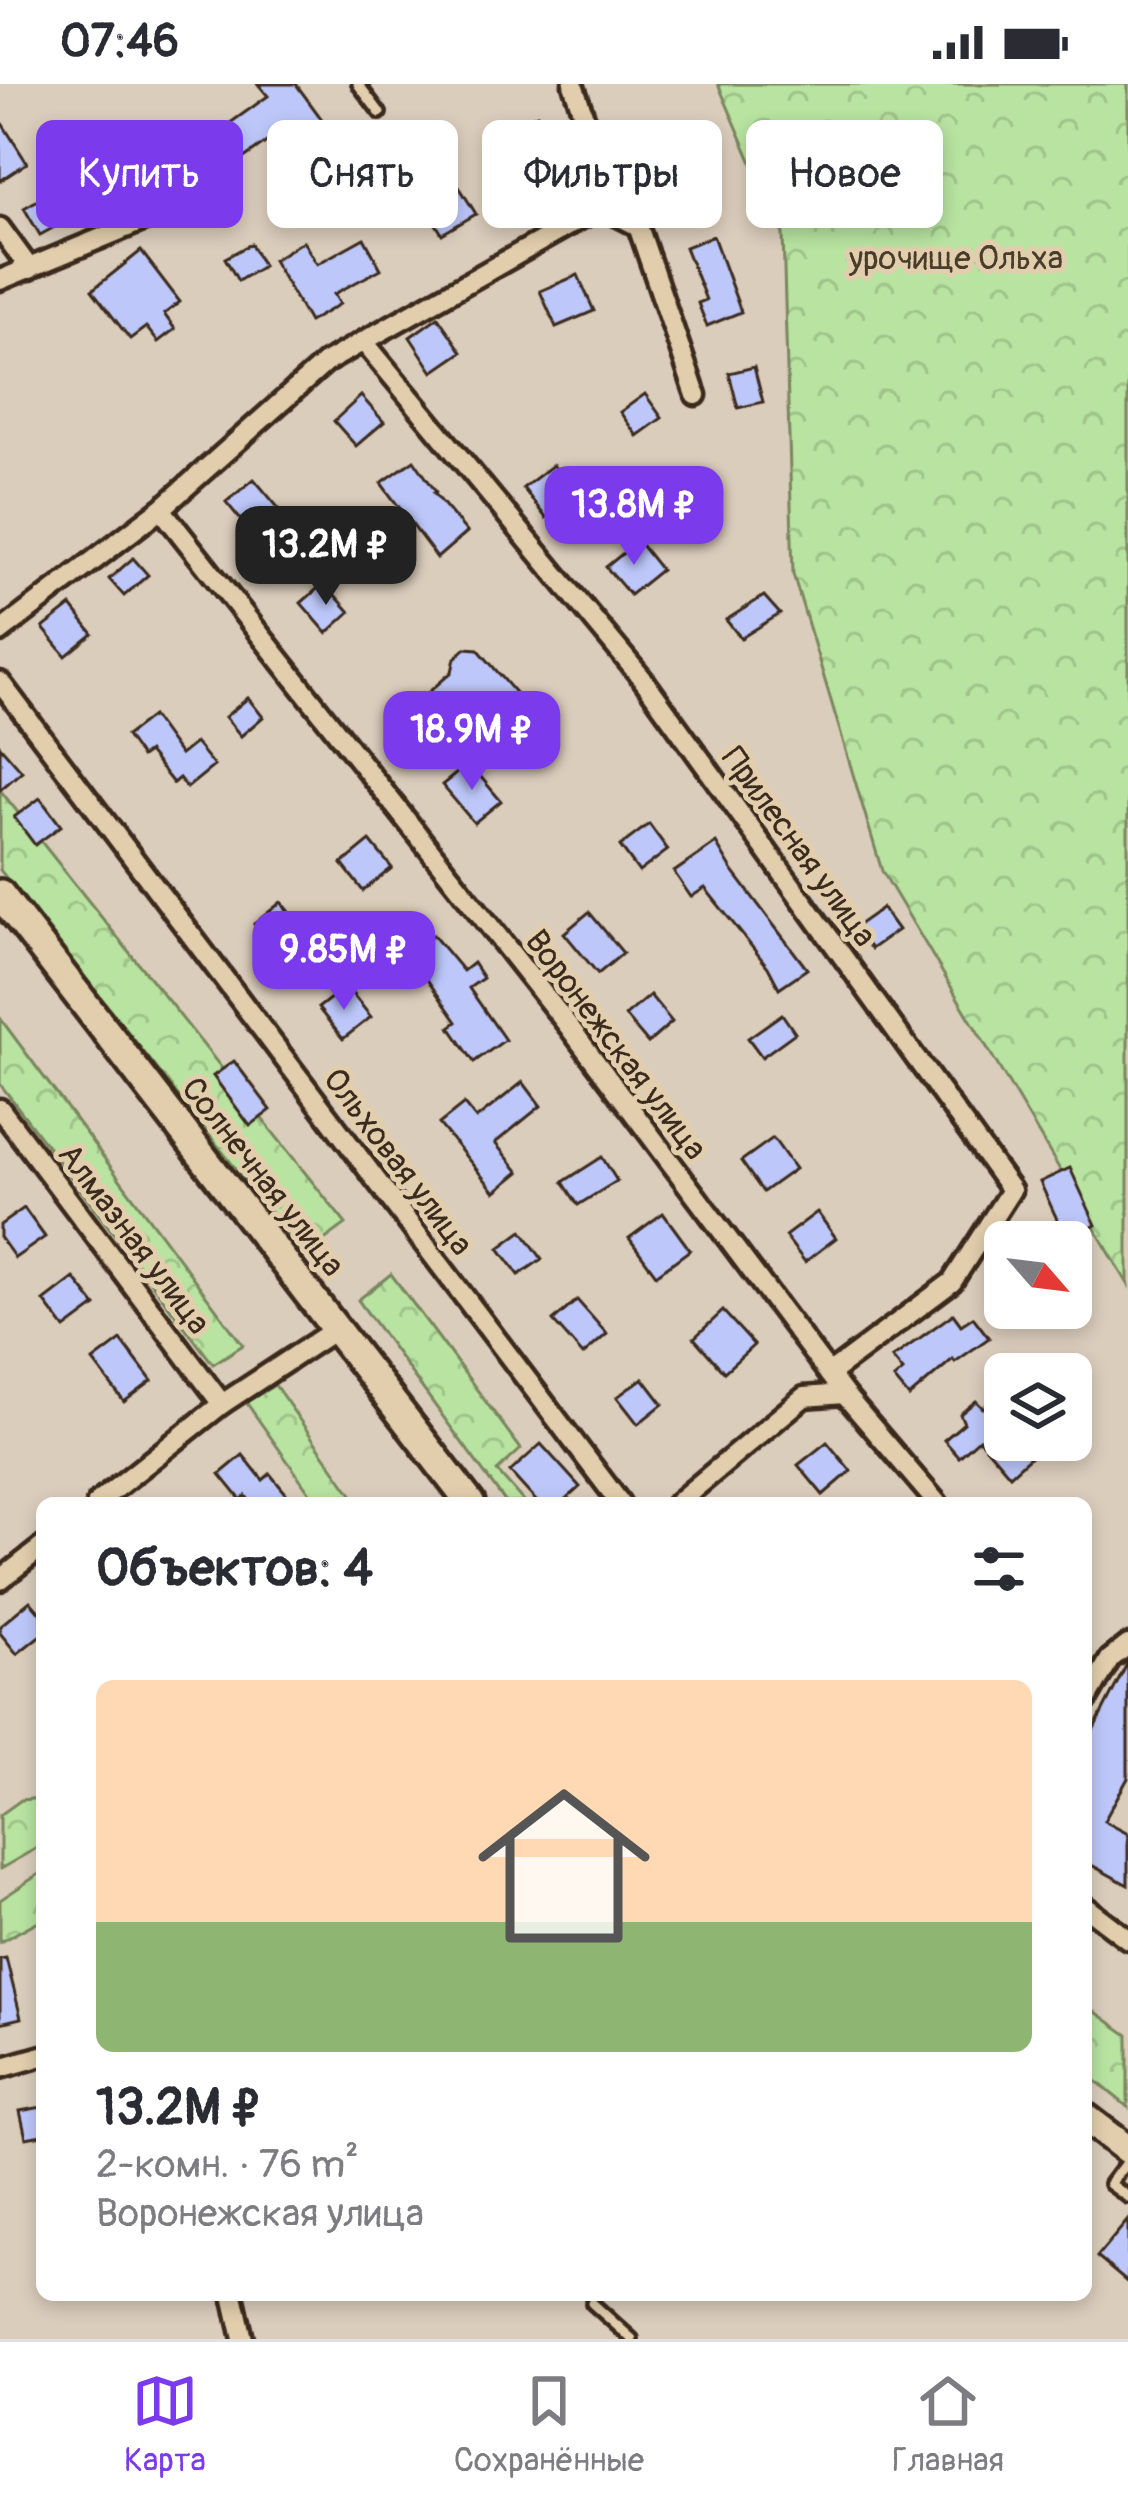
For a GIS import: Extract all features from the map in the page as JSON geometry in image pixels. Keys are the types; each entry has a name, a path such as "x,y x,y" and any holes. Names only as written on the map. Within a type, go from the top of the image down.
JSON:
{"street":[{"path":"573,84 585,120"},
{"path":"0,228 30,269"},
{"path":"0,280 127,228"},
{"path":"0,632 161,508 325,363 564,228"},
{"path":"639,228 696,395"},
{"name":"Прилесная улица","path":"364,342 645,682 1011,1190 952,1282 829,1374"},
{"name":"Воронежская улица","path":"161,508 570,1028 844,1394 932,1497"},
{"name":"Ольховая улица","path":"0,682 615,1497"},
{"name":"Солнечная улица","path":"0,894 465,1497"},
{"name":"Алмазная улица","path":"0,1109 222,1404"},
{"path":"105,1497 222,1404 336,1329"},
{"path":"684,1497 804,1397 844,1394"},
{"path":"0,1580 36,1552"},
{"path":"1092,1690 1110,1659 1128,1645"},
{"path":"1092,1912 1128,1939"},
{"path":"0,2068 36,2058"},
{"path":"1092,2123 1128,2150"},
{"path":"234,2301 243,2339"}],"lane":[{"path":"358,84 380,113"},
{"path":"1128,2160 1110,2184 1128,2197"},
{"path":"592,2303 632,2339"}],"green space":[{"name":"урочище Ольха","path":"718,84 1128,84 1128,1284 882,871 793,574 780,228 943,228 943,120 746,120 746,149"},
{"path":"0,790 346,1224 304,1255 0,870"},
{"path":"0,1018 243,1345 213,1364 0,1084"},
{"path":"391,1274 521,1449 497,1471 520,1497 502,1497 358,1300"},
{"path":"275,1385 354,1497 313,1497 246,1402"},
{"path":"36,1799 36,1848 0,1869 0,1815 21,1800"},
{"path":"36,1876 36,1922 0,1942 0,1900"},
{"path":"1092,2009 1128,2035 1128,2107 1092,2078"}],"building":[{"path":"258,84 296,84 322,120 267,120 267,142 243,159 243,120 234,120 268,96"},
{"path":"0,120 27,163 0,181"},
{"path":"458,185 476,214 458,225"},
{"path":"36,201 36,228 53,228 40,235 24,208"},
{"path":"713,236 741,312 707,326 698,303 706,300 685,247"},
{"path":"364,238 381,269 334,294 340,304 309,322 273,260 303,241 317,264"},
{"path":"251,244 263,266 238,281 225,258"},
{"path":"141,251 180,302 164,314 175,329 158,342 146,327 130,339 92,290"},
{"path":"578,275 594,311 556,327 540,291"},
{"path":"438,317 462,352 433,372 410,337"},
{"path":"754,367 763,402 738,408 729,373"},
{"path":"645,394 662,418 637,436 620,412"},
{"path":"361,396 384,422 356,446 334,421"},
{"path":"414,460 467,532 437,558 381,483"},
{"path":"553,465 576,495 546,518 523,488"},
{"path":"254,479 287,518 259,542 226,502"},
{"path":"638,541 661,570 630,595 606,567"},
{"path":"133,558 148,575 124,596 109,579"},
{"path":"324,583 350,612 327,633 301,603"},
{"path":"764,596 780,614 741,638 726,620"},
{"path":"71,606 93,634 66,656 43,628"},
{"path":"466,648 478,649 523,702 498,723 478,700 462,698 415,738 401,723 452,672 455,658"},
{"path":"248,698 263,717 241,736 225,717"},
{"path":"152,716 180,755 195,743 214,766 187,788 179,778 173,783 148,752 141,757 126,736"},
{"path":"0,746 22,771 0,790"},
{"path":"469,763 501,801 474,823 442,785"},
{"path":"40,798 61,826 35,845 14,817"},
{"path":"649,824 668,850 639,872 620,846"},
{"path":"370,841 392,868 363,891 342,864"},
{"path":"716,843 807,969 779,988 768,967 705,888 691,897 674,872"},
{"path":"281,902 308,936 281,958 254,924"},
{"path":"882,908 898,930 871,949 855,927"},
{"path":"589,912 623,953 598,974 564,933"},
{"path":"433,935 463,971 473,963 483,978 469,988 505,1040 474,1062 450,1027 457,1022 423,974 419,976 405,958"},
{"path":"346,986 371,1017 343,1039 318,1008"},
{"path":"650,995 672,1022 648,1043 625,1016"},
{"path":"782,1014 795,1033 762,1057 748,1038"},
{"path":"234,1061 271,1110 250,1126 213,1076"},
{"path":"523,1082 541,1106 495,1143 519,1172 495,1192 439,1124 464,1104 476,1119"},
{"path":"773,1138 795,1169 763,1192 741,1161"},
{"path":"602,1157 617,1181 578,1205 563,1182"},
{"path":"1070,1168 1096,1225 1058,1221 1040,1182"},
{"path":"24,1208 45,1237 15,1258 0,1237 0,1225"},
{"path":"817,1212 836,1238 805,1262 785,1236"},
{"path":"663,1213 690,1250 656,1275 629,1238"},
{"path":"522,1231 542,1259 519,1275 499,1248"},
{"path":"74,1278 96,1306 65,1329 44,1301"},
{"path":"577,1300 607,1334 583,1355 553,1321"},
{"path":"723,1311 754,1345 724,1372 694,1338"},
{"path":"953,1314 961,1325 973,1317 989,1338 953,1359 909,1397 894,1379 903,1371 892,1358"},
{"path":"121,1340 152,1381 124,1402 93,1361"},
{"path":"643,1378 663,1404 638,1424 617,1397"},
{"path":"976,1401 983,1408 984,1445 979,1439 959,1457 944,1440 964,1423 960,1414"},
{"path":"827,1442 851,1471 823,1495 798,1465"},
{"path":"541,1444 580,1487 569,1497 533,1497 510,1472"},
{"path":"243,1455 263,1480 270,1474 289,1497 239,1497 220,1474"},
{"path":"998,1461 1025,1461 1010,1475"},
{"path":"30,1601 36,1608 36,1639 17,1654 0,1633 0,1626"},
{"path":"1128,1662 1128,1778 1104,1821 1128,1834 1128,1885 1092,1865 1092,1732"},
{"path":"6,1958 21,2018 0,2023 0,1959"},
{"path":"36,2108 36,2136 26,2138 20,2111"},
{"path":"1128,2220 1128,2283 1097,2257"}]}
